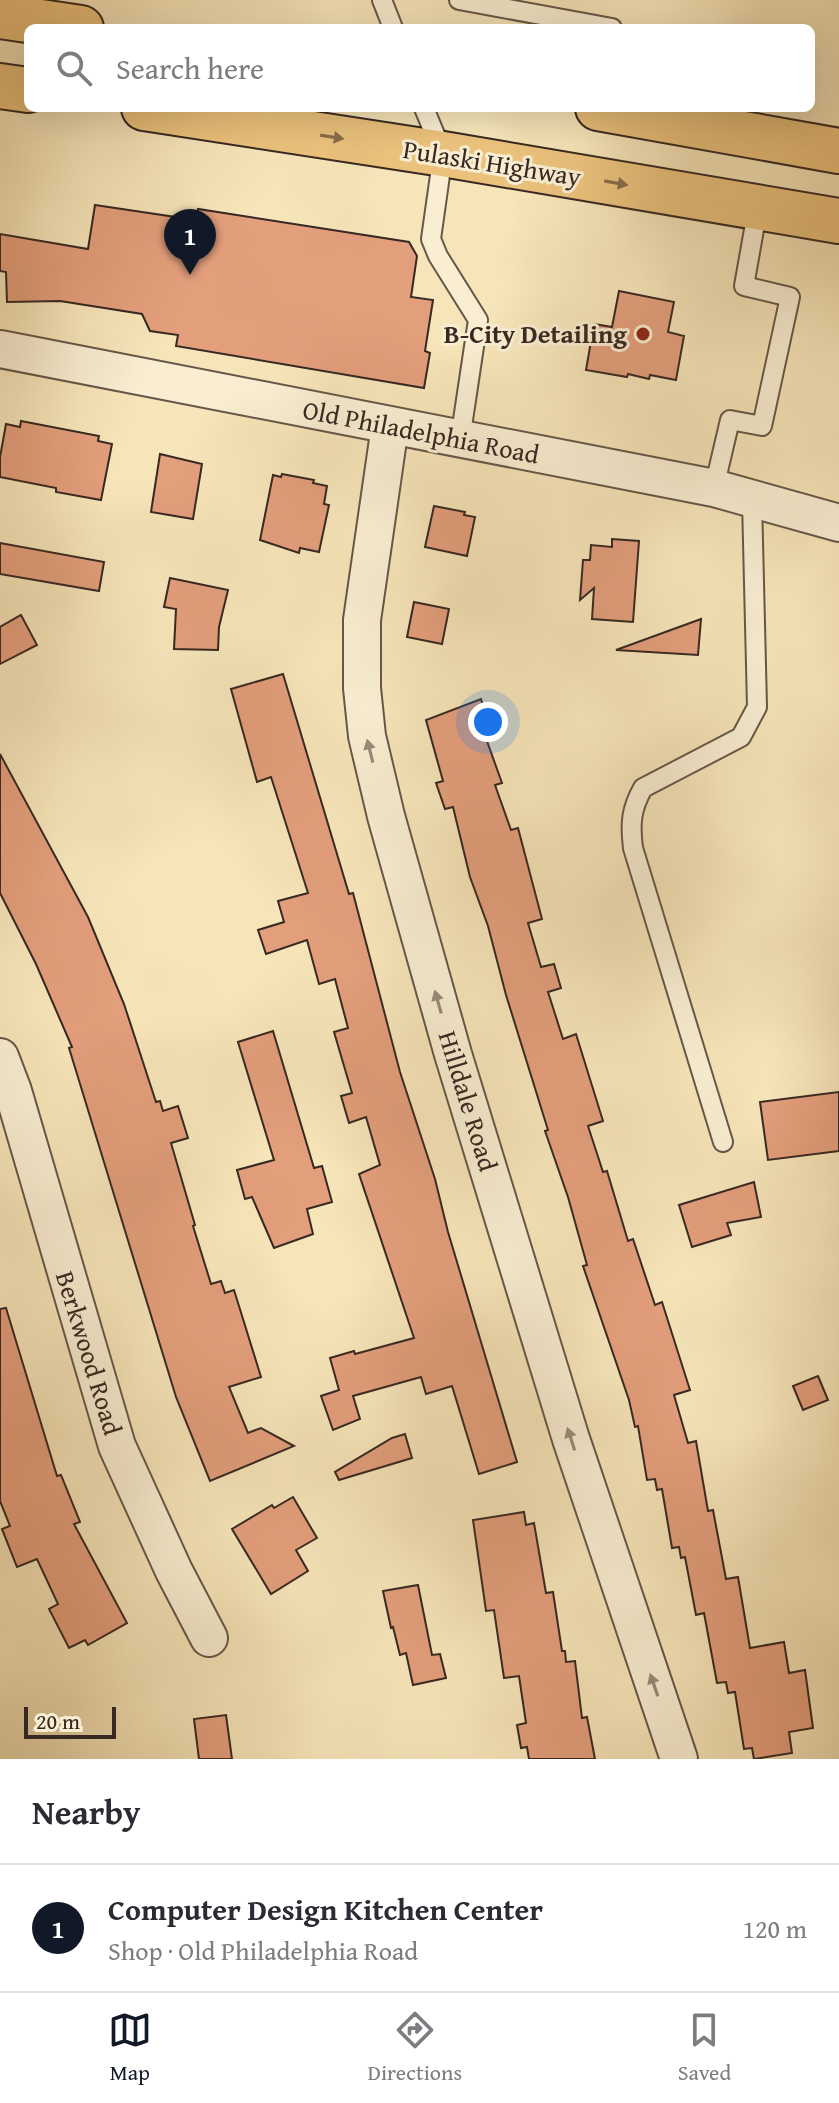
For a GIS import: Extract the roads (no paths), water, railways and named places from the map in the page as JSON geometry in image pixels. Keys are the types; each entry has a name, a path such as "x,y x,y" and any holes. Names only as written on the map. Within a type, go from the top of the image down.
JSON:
{"highway":[{"path":"13,11 65,24"},
{"path":"0,86 24,89"},
{"name":"Pulaski Highway","path":"170,112 443,154 839,221"},
{"path":"620,112 839,151"}],"street":[{"name":"Old Philadelphia Road","path":"0,349 714,488 839,523"},
{"name":"Hilldale Road","path":"390,426 362,620 362,688 367,736 386,816 453,1054 571,1439 679,1759"},
{"name":"Berkwood Road","path":"0,1057 13,1091 117,1446 167,1558 209,1638"}],"lane":[{"path":"382,0 391,24"},
{"path":"459,0 590,24"},
{"path":"426,112 443,154 431,239 438,256 478,320 460,440"},
{"path":"714,488 730,420 762,426 790,297 744,286 758,207"},
{"path":"723,1142 633,848 630,822 643,788 741,737 757,707 752,500"}],"place":[{"name":"Computer Design Kitchen Center","path":"190,275"},
{"name":"B-City Detailing","path":"643,334"}]}
